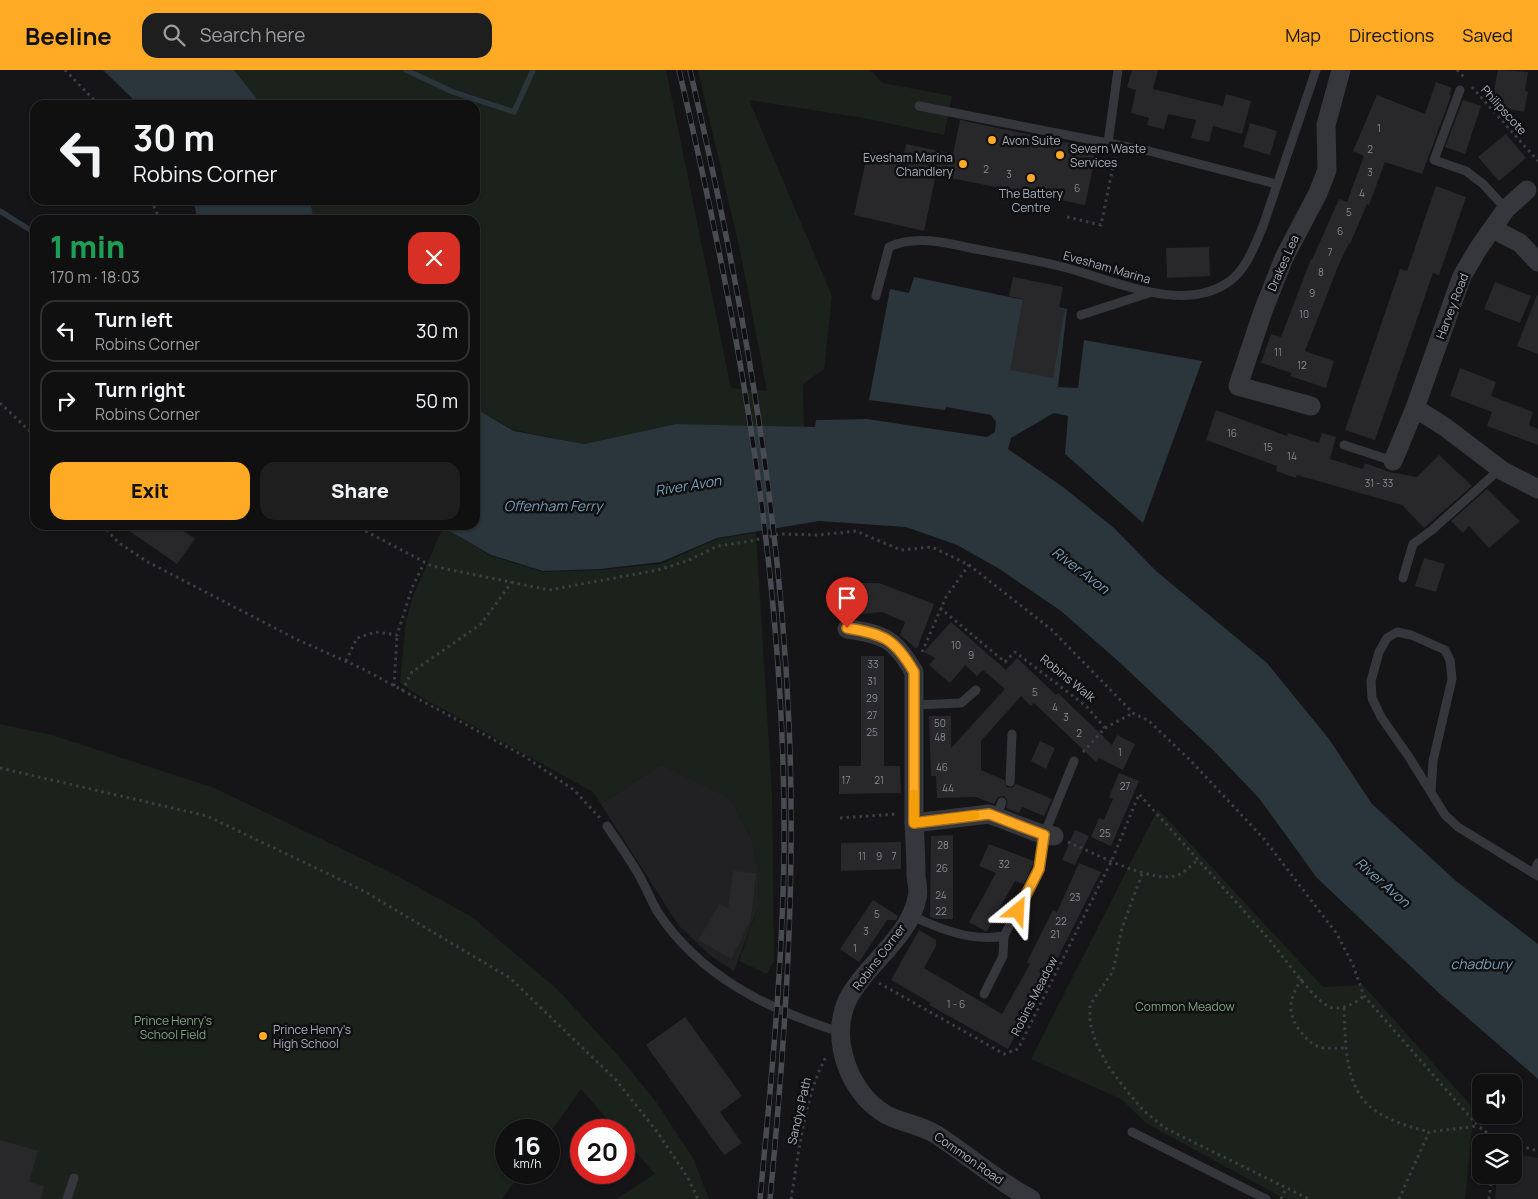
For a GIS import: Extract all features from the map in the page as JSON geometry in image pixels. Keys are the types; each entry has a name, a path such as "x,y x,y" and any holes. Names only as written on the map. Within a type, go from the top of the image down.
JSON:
{"street":[{"name":"Drakes Lea","path":"1311,406 1238,386 1263,311 1284,258 1318,193 1327,170 1326,125 1342,70"},
{"name":"Harvey Road","path":"1393,461 1415,408 1462,276 1478,248 1506,210 1527,190"},
{"path":"1493,229 1520,243 1538,262"},
{"path":"1415,408 1445,427 1500,469 1538,489"},
{"path":"847,628 884,636 903,653 914,672"},
{"name":"Robins Corner","path":"840,1032 842,1015 848,999 897,937 910,915 917,898 914,818 914,672"},
{"path":"914,818 989,814 999,809 1049,835"},
{"name":"Common Road","path":"840,1032 844,1057 853,1080 866,1099 885,1114 935,1134 1016,1191 1031,1199"}],"lane":[{"path":"1108,143 1118,70"},
{"name":"Evesham Marina","path":"876,296 888,247 901,240 921,240 953,244 1062,266 1149,293 1183,295 1207,292 1228,283 1253,251 1264,226 1276,184 1316,70"},
{"path":"1460,90 1434,160 1466,171 1482,184 1506,210"},
{"path":"919,106 1149,151 1276,184"},
{"path":"1081,315 1149,293"},
{"path":"1344,445 1393,461"},
{"path":"1403,578 1413,544 1432,530 1500,469"},
{"path":"1431,792 1433,761 1452,679 1450,660 1445,650 1412,635 1397,632 1387,638 1379,652 1371,681 1372,698 1381,716 1445,815 1458,827 1536,874 1538,863"},
{"path":"915,705 962,703 976,690"},
{"path":"1010,782 1012,734"},
{"path":"984,994 1003,956 1004,936 1039,869 1074,761"},
{"path":"607,826 639,876 658,911 702,962 751,997 799,1019 840,1032"},
{"path":"910,915 947,932 988,939 1004,936"},
{"path":"1132,1132 1266,1199"},
{"path":"67,1199 74,1178"}],"path":[{"path":"65,70 94,100"},
{"name":"Philipscote","path":"1457,70 1538,161"},
{"path":"1067,217 1101,225 1115,159"},
{"path":"0,403 30,431"},
{"path":"107,530 118,542 146,561 296,639 346,661 524,756 574,790 607,826"},
{"path":"363,530 432,566 549,590 658,570 687,561 718,546 780,534 820,535 856,531 902,550 932,547 968,565 1052,630 1133,713 1150,721 1191,761 1264,839 1337,934 1353,965 1364,996 1487,1134"},
{"path":"394,686 397,635 412,588 424,563"},
{"path":"914,672 940,608 968,565"},
{"path":"402,691 412,672 481,624 512,582"},
{"name":"Robins Walk","path":"940,608 1005,662 1016,652 1086,706 1105,728"},
{"path":"346,661 357,638 376,632 397,635"},
{"path":"1074,761 1105,728 1133,713"},
{"path":"0,768 207,816 362,890 510,978 616,1080 658,1133 688,1178 698,1199"},
{"name":"Robins Meadow","path":"866,976 1004,1054 1018,1049 1112,860 1139,794 1198,860"},
{"path":"840,818 914,818"},
{"path":"1049,835 1142,874 1160,877 1178,875 1198,860 1327,1006 1344,1008 1354,1004 1364,996"},
{"path":"1142,874 1122,928 1112,971 1090,1005 1090,1024 1096,1043 1108,1066 1144,1111 1166,1128 1310,1199"},
{"path":"1302,979 1291,997 1290,1012 1298,1028 1307,1040 1318,1047 1346,1048"},
{"path":"1344,1008 1346,1048 1351,1076 1360,1094 1374,1110 1396,1122 1429,1132 1478,1126"},
{"name":"Sandys Path","path":"791,1199 798,1154 816,1073 840,1032"},
{"path":"1399,1199 1429,1132"},
{"path":"1522,1146 1538,1151"},
{"path":"1489,1199 1491,1184"},
{"path":"1281,1199 1286,1188"}],"shaded area":[{"path":"661,764 730,798 752,840 759,873 758,907 734,971 711,956 679,926 601,804"},
{"path":"1522,1155 1538,1158 1538,1199 1495,1199 1496,1184 1522,1184"}],"green space":[{"path":"234,70 666,70 731,388 767,391 741,255 698,70 870,70 883,83 952,96 944,135 863,118 749,100 832,296 824,369 803,384 804,427 676,424 584,444 514,430 480,411 480,215 313,215 311,205 480,205 480,100 258,100"},
{"path":"442,530 448,530 491,556 543,572 600,570 661,564 717,539 756,533 772,794 774,961 767,974 739,961 758,907 759,873 752,840 730,798 661,764 601,804 593,792 423,698 400,683 406,621 412,599"},
{"name":"Prince Henry's School Field","path":"0,724 52,735 214,788 390,872 472,917 559,991 623,1061 656,1102 693,1158 709,1199 616,1199 655,1174 635,1151 635,1119 607,1119 581,1089 560,1119 495,1119 495,1184 513,1184 502,1199 0,1199"},
{"name":"Common Meadow","path":"1158,809 1323,987 1363,985 1472,1107 1472,1124 1465,1199 1285,1199 1146,1123 1121,1099 1031,1059"}],"water":[{"path":"103,70 234,70 258,100 134,100"},
{"path":"194,205 311,205 313,215 197,215"},
{"path":"914,277 1067,309 1058,387 1078,388 1084,340 1202,361 1143,523 1065,454 1068,416 1054,413 1011,438 1008,449 1063,487 1114,528 1156,571 1267,663 1329,739 1372,804 1456,881 1538,944 1538,1079 1440,994 1317,878 1259,798 1213,750 1118,661 1061,611 998,568 957,545 906,527 819,521 717,538 661,562 600,569 543,571 491,555 448,530 480,530 480,411 514,431 584,444 676,424 815,427 816,420 867,419 987,437 995,432 996,422 991,415 946,407 945,410 869,400 890,289 909,293"}],"building":[{"path":"1132,70 1158,70 1153,89 1223,106 1226,94 1251,101 1242,134 1213,126 1209,142 1191,138 1196,120 1168,114 1164,129 1147,125 1149,118 1131,113 1136,90 1127,87"},
{"path":"1498,70 1528,72 1525,91 1528,92 1524,112 1491,105"},
{"path":"1436,82 1452,88 1449,95 1451,96 1422,174 1385,162 1369,205 1367,204 1350,244 1339,264 1305,351 1334,361 1326,388 1290,376 1292,373 1261,363 1271,334 1281,337 1311,259 1339,199 1347,202 1364,156 1353,151 1377,95 1425,114"},
{"path":"1463,100 1481,106 1465,154 1445,147"},
{"path":"960,120 1097,149 1085,205 936,175 924,231 854,215 868,151 903,158 906,144 953,154"},
{"path":"1250,123 1277,131 1270,155 1243,147"},
{"path":"1506,134 1526,158 1499,181 1478,157"},
{"path":"1436,186 1466,197 1439,275 1433,273 1375,440 1345,430 1400,269 1407,271"},
{"path":"1209,247 1210,276 1167,278 1166,248"},
{"path":"1013,277 1063,287 1059,308 1065,309 1053,378 1010,370 1023,299 1009,296"},
{"path":"1495,282 1531,296 1520,323 1484,309"},
{"path":"1538,296 1538,354 1517,346"},
{"path":"1460,368 1496,382 1491,396 1533,412 1529,425 1538,429 1538,445 1487,426 1492,412 1450,396"},
{"path":"1216,410 1287,436 1288,433 1319,443 1322,433 1336,437 1330,459 1363,469 1365,463 1389,472 1417,477 1439,455 1472,486 1424,528 1402,505 1297,475 1296,478 1276,471 1277,466 1206,440"},
{"path":"1487,489 1520,521 1489,548 1469,526 1463,533 1451,521"},
{"path":"128,530 182,530 195,539 177,564"},
{"path":"1424,558 1445,564 1436,592 1415,586"},
{"path":"834,583 879,583 934,604 917,649 900,635 905,622 882,612 835,616"},
{"path":"951,622 1006,670 1017,658 1056,695 1058,693 1112,745 1117,735 1135,744 1123,770 1099,758 1096,762 1034,703 1031,706 1021,696 981,741 981,770 1004,780 1007,787 1012,788 1016,784 1052,799 1044,816 1022,807 1019,813 1006,808 1008,801 1004,796 998,797 994,804 976,797 937,798 936,776 931,776 929,716 951,716 951,748 1005,689 983,670 977,676 965,665 950,683 929,665 935,658 924,652"},
{"path":"861,656 884,656 884,766 900,766 901,793 839,794 839,766 861,766"},
{"path":"1040,741 1055,748 1046,769 1031,761"},
{"path":"1119,773 1139,781 1111,846 1091,837 1099,818 1104,820 1113,799 1109,797"},
{"path":"1075,830 1089,836 1075,865 1062,860"},
{"path":"953,835 953,919 936,919 930,917 931,836"},
{"path":"901,842 901,869 841,871 841,843"},
{"path":"989,844 1034,861 1024,884 1015,881 987,931 985,931 969,922 996,873 979,866"},
{"path":"1079,863 1101,872 1050,973 1047,972 1008,1049 929,1005 931,1003 891,980 919,930 936,940 936,946 924,968 1002,1014 1030,964 1027,962 1053,910 1057,912"},
{"path":"733,871 756,873 751,920 731,959 698,940 720,903 728,909"},
{"path":"873,900 898,916 896,920 887,920 859,962 840,949"},
{"path":"685,1017 742,1096 720,1112 742,1143 724,1155 646,1045"},
{"path":"0,1140 38,1151 29,1182 44,1186 41,1199 0,1199"}],"waterway":[{"path":"406,70 453,92 477,100"},
{"path":"480,101 514,112 533,70"},
{"path":"0,211 30,230"}],"railway":[{"path":"679,70 722,264 740,362 756,460 777,658 783,757 783,900 775,1028 760,1199"},
{"path":"690,70 725,232 755,395 777,560 784,642 791,785 790,903 784,1022 770,1199"}],"slow traffic":[{"path":"914,794 914,823 975,815"}],"place":[{"name":"Avon Suite","path":"992,140"},
{"name":"Severn Waste Services","path":"1060,155"},
{"name":"Evesham Marina Chandlery","path":"963,164"},
{"name":"The Battery Centre","path":"1031,178"},
{"name":"Prince Henry's High School","path":"263,1036"}],"route":[{"path":"847,628 884,636 903,653 914,672 916,711 914,823 989,814 1044,835 1039,869 1018,911"}],"water label":[{"name":"River Avon","path":"688,485"},
{"name":"Offenham Ferry","path":"553,505"},
{"name":"River Avon","path":"1081,570"},
{"name":"River Avon","path":"1383,882"},
{"name":"chadbury","path":"1481,963"}]}
